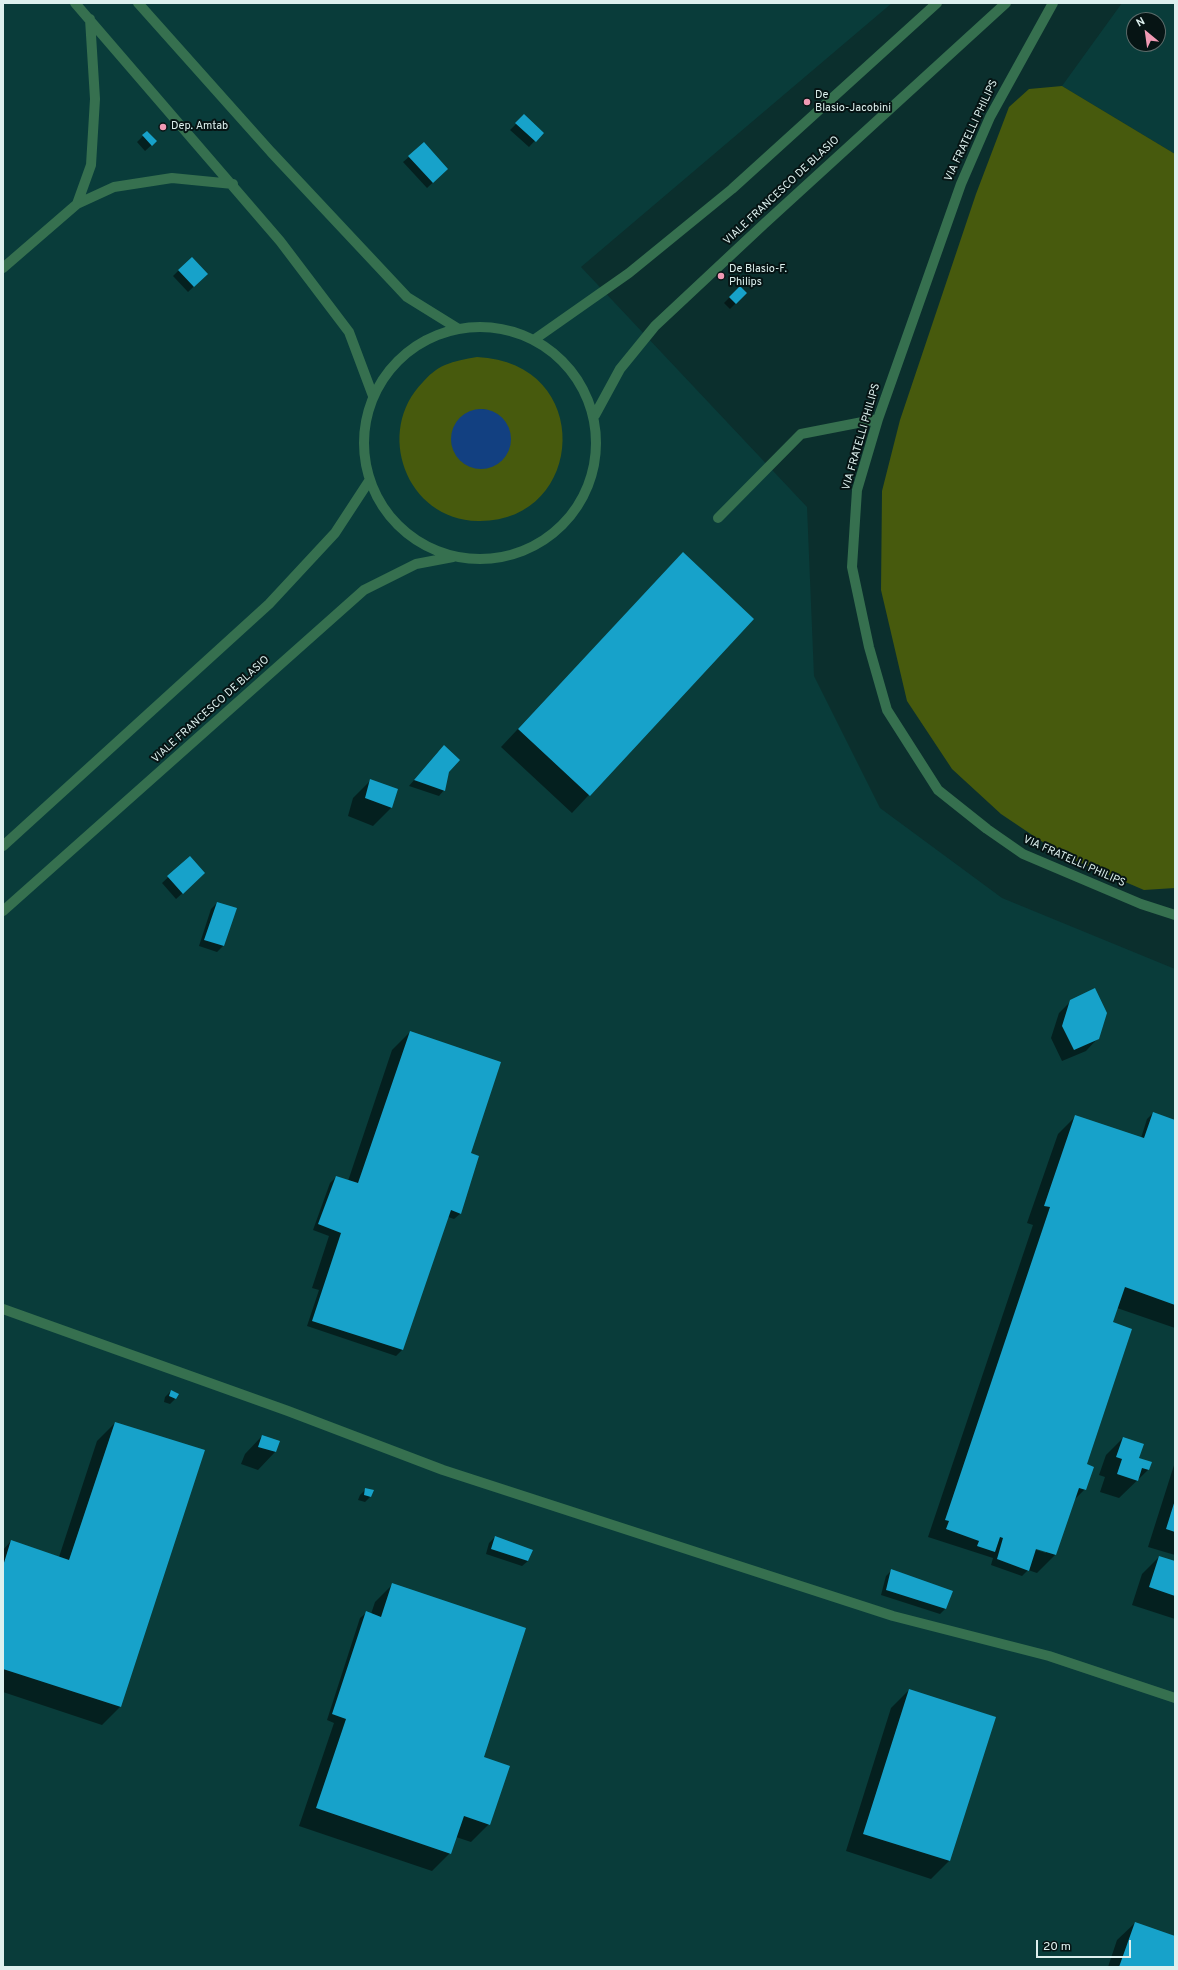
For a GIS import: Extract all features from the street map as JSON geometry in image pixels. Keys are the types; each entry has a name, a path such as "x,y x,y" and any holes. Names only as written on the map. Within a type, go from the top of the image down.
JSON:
{"street":[{"path":"75,3 233,184 280,241 349,332 373,396"},
{"path":"138,3 272,152 406,297 457,328"},
{"path":"535,339 629,273 732,189 937,3"},
{"name":"VIALE FRANCESCO DE BLASIO","path":"595,415 620,369 655,326 764,224 1006,3"},
{"name":"VIA FRATELLI PHILIPS","path":"1052,3 990,117 961,184 878,419 857,490 852,567 869,647 887,710 938,790 993,833 1023,854 1141,904 1175,915"},
{"path":"76,204 92,165 95,100 90,19"},
{"path":"3,268 76,204 114,187 172,178 233,184"},
{"path":"497,327 535,339 562,358 582,384 595,415 598,449 591,482 575,512 550,537 520,553 487,560 453,557 417,542 388,515 369,481 363,452 364,423 373,396 393,365 422,341 457,328 497,327"},
{"path":"718,518 801,434 878,419"},
{"path":"3,846 269,604 335,533 369,481"},
{"name":"VIALE FRANCESCO DE BLASIO","path":"3,911 364,590 416,564 453,557"},
{"path":"3,1308 288,1411 443,1470 893,1616 1049,1656 1175,1698"}],"shaded area":[{"path":"3,3 892,3 581,267 807,507 814,676 880,808 1002,898 1175,969 1175,1967 3,1967"},
{"path":"1122,3 1175,3 1175,154 1062,86"}],"green space":[{"path":"1062,86 1175,154 1175,888 1144,890 1062,855 1001,814 952,769 907,701 881,590 882,491 900,420 976,194 1009,107 1029,89"},
{"path":"477,357 516,366 543,385 558,412 563,442 557,471 540,497 514,515 478,521 453,517 432,506 416,490 405,470 400,447 401,424 408,402 423,382 433,372 442,367 456,361","holes":["482,409 494,413 503,421 509,432 510,445 452,446 453,431 463,416"]}],"water":[{"path":"481,409 497,414 502,418 506,423 511,439 506,455 502,460 497,464 481,469 465,464 460,460 456,455 451,439 456,423 460,418 465,414"}],"building":[{"path":"524,114 544,133 536,142 515,123"},
{"path":"147,131 157,141 152,146 142,135"},
{"path":"424,142 448,169 433,183 408,156"},
{"path":"192,257 208,274 194,287 178,270"},
{"path":"740,286 747,293 736,304 729,297"},
{"path":"683,552 754,619 590,796 518,729"},
{"path":"444,745 460,760 449,772 445,791 414,780"},
{"path":"370,779 398,789 392,808 365,798"},
{"path":"190,856 205,873 183,894 167,876"},
{"path":"217,902 237,908 224,946 204,940"},
{"path":"1095,988 1107,1013 1099,1039 1074,1050 1062,1026 1070,1000"},
{"path":"410,1031 501,1062 471,1153 479,1156 461,1214 451,1210 403,1350 312,1321 341,1233 318,1224 336,1176 358,1183"},
{"path":"1153,1112 1175,1120 1175,1305 1125,1287 1113,1322 1132,1329 1087,1464 1094,1467 1086,1490 1079,1488 1056,1555 1036,1549 1029,1571 997,1559 1003,1538 1000,1537 995,1552 977,1546 979,1541 946,1529 949,1521 945,1520 1050,1207 1044,1206 1075,1115 1144,1138"},
{"path":"171,1390 179,1394 176,1399 169,1396"},
{"path":"115,1422 205,1450 121,1707 3,1669 3,1566 11,1540 69,1560"},
{"path":"262,1435 280,1441 276,1452 258,1447"},
{"path":"1123,1437 1144,1444 1139,1458 1152,1462 1149,1470 1142,1468 1138,1481 1117,1474 1122,1459 1116,1457"},
{"path":"365,1488 374,1490 371,1497 364,1495"},
{"path":"1175,1500 1175,1532 1166,1529"},
{"path":"495,1536 533,1550 528,1561 491,1549"},
{"path":"1159,1556 1175,1561 1175,1596 1149,1587"},
{"path":"891,1569 953,1591 946,1609 886,1590"},
{"path":"392,1583 526,1628 484,1757 510,1766 490,1825 464,1816 451,1854 316,1808 346,1719 332,1714 366,1611 381,1617"},
{"path":"909,1689 996,1717 950,1861 863,1834"},
{"path":"1135,1922 1175,1936 1175,1967 1119,1967"}],"place":[{"name":"De Blasio-Jacobini","path":"807,102"},
{"name":"Dep. Amtab","path":"163,127"},
{"name":"De Blasio-F. Philips","path":"721,276"}]}
